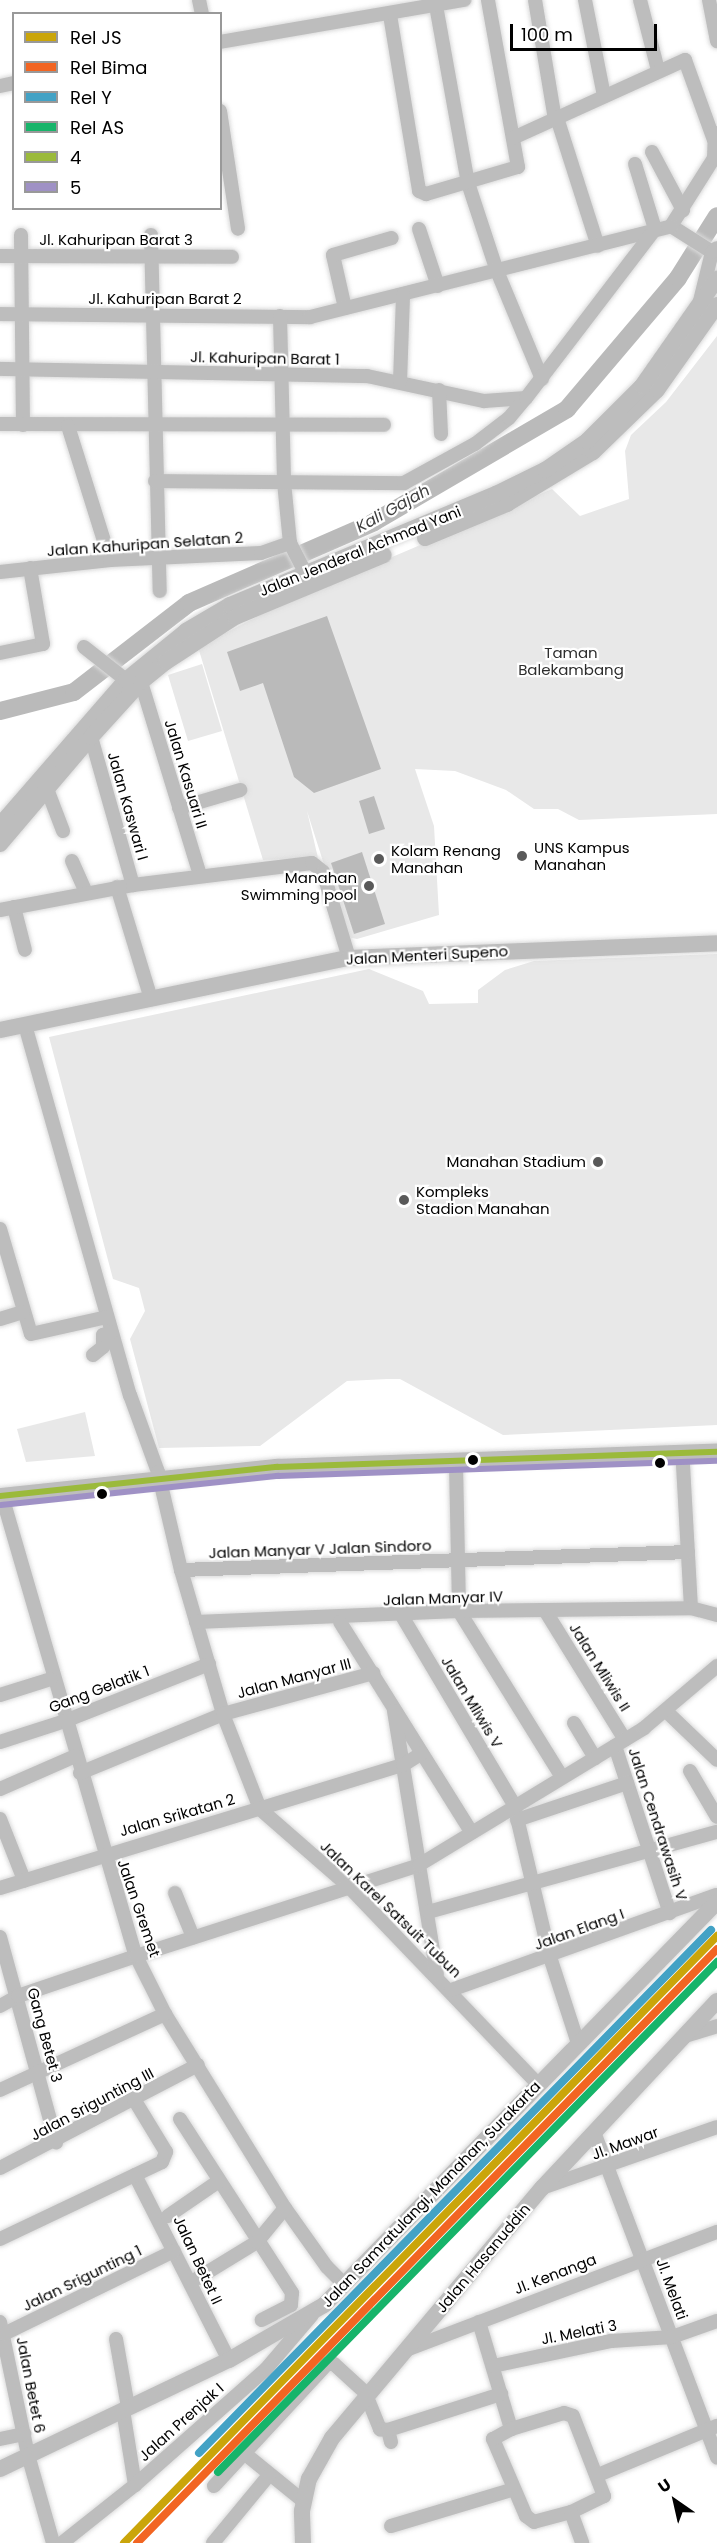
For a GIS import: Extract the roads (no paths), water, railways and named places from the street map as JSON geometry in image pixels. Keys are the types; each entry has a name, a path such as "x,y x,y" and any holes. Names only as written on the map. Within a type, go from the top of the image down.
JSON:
{"main road":[{"name":"Jalan Jenderal Achmad Yani","path":"0,825 129,679 306,575 418,529 545,470 587,441 642,386 717,279"},
{"name":"Jalan Jenderal Achmad Yani","path":"306,575 507,504 577,464 612,436 657,390 717,305"},
{"name":"Jalan Jenderal Achmad Yani","path":"0,844 91,737 129,679"},
{"name":"Jalan Menteri Supeno","path":"0,1030 349,958 717,943"},
{"path":"1,1496 159,1476 277,1467 717,1452"},
{"path":"159,1476 173,1483 456,1464 717,1457"},
{"name":"Jalan Samratulangi, Manahan, Surakarta","path":"0,2469 229,2360 312,2315 345,2285 717,1902"},
{"name":"Jalan Hasanuddin","path":"303,2543 303,2501 313,2468 332,2438 542,2188 717,2001"}],"street":[{"path":"222,42 390,15 435,3 464,0"},
{"path":"390,15 419,191 426,194 516,169 513,138 488,0"},
{"path":"535,0 556,117 598,246"},
{"path":"585,0 604,96"},
{"path":"640,0 658,70"},
{"path":"435,3 468,183 497,271 542,379"},
{"path":"706,9 717,41"},
{"path":"513,138 658,70 688,62 714,140"},
{"path":"699,306 712,249 674,228 682,210 714,158 717,122"},
{"path":"222,124 238,229"},
{"path":"652,152 682,210"},
{"path":"155,482 404,483 474,444 509,418 526,399 655,229 635,164"},
{"name":"Jl. Kahuripan Barat 2","path":"0,314 280,316 338,310 598,246 655,229 674,228"},
{"path":"419,229 438,286"},
{"path":"21,235 23,424"},
{"path":"151,235 153,426 160,591"},
{"path":"338,310 333,255 392,238"},
{"name":"Jl. Kahuripan Barat 3","path":"0,256 232,257"},
{"path":"393,380 403,295"},
{"path":"280,316 279,375 284,482 291,544 306,575"},
{"name":"Jl. Kahuripan Barat 1","path":"0,369 367,376 497,403 526,399"},
{"path":"439,390 441,434"},
{"path":"0,424 282,427 384,425"},
{"path":"68,426 110,560"},
{"name":"Jalan Kahuripan Selatan 2","path":"0,572 110,560 261,553 291,544"},
{"path":"0,653 43,644 30,568"},
{"path":"84,647 129,679"},
{"name":"Jalan Kasuari II","path":"129,679 179,808 200,875"},
{"name":"Jalan Kaswari I","path":"91,737 133,885"},
{"path":"47,789 63,831"},
{"path":"179,808 240,790"},
{"path":"72,861 86,893"},
{"path":"25,950 7,909 117,887 200,875 317,865 323,872 349,958"},
{"path":"117,887 151,999"},
{"name":"Jalan Karel Satsuit Tubun","path":"25,1025 107,1317 159,1476 181,1570 223,1714 260,1809 347,1885 436,1975 538,2084"},
{"path":"1,1235 7,1281 33,1335 107,1317"},
{"path":"0,1319 22,1312"},
{"path":"93,1355 103,1347 103,1335 112,1332"},
{"path":"456,1464 460,1562 459,1611 562,1777"},
{"path":"683,1465 691,1608"},
{"name":"Jalan Gremet","path":"1,1496 103,1853 136,1956 165,2014 285,2208 327,2267 345,2285"},
{"name":"Jalan Manyar V Jalan Sindoro","path":"181,1570 460,1562 688,1552"},
{"name":"Jalan Manyar IV","path":"196,1622 402,1616 459,1611 546,1612 691,1608 716,1613"},
{"name":"Jalan Mliwis II","path":"546,1612 620,1743"},
{"name":"Jalan Mliwis V","path":"402,1616 514,1805 550,1957 577,2040"},
{"path":"340,1622 374,1673 471,1832"},
{"name":"Gang Gelatik 1","path":"0,1742 65,1721 209,1664"},
{"path":"0,2006 18,1996 136,1956 347,1885 419,1864 620,1743 667,1712 717,1666"},
{"name":"Jalan Manyar III","path":"80,1773 223,1714 374,1673"},
{"path":"706,1677 717,1687"},
{"path":"0,1695 51,1679"},
{"path":"392,1702 428,1911 436,1975"},
{"path":"667,1712 717,1760"},
{"path":"574,1723 595,1758"},
{"name":"Jalan Cendrawasih V","path":"620,1743 627,1784 670,1913"},
{"name":"Jalan Srikatan 2","path":"0,1888 103,1853 260,1809 403,1765 422,1753"},
{"path":"0,1789 75,1756"},
{"path":"690,1771 717,1817"},
{"path":"517,1820 627,1784"},
{"path":"0,1819 24,1880"},
{"path":"428,1911 717,1832"},
{"path":"175,1893 193,1937"},
{"name":"Jalan Elang I","path":"450,1990 550,1957 717,1895"},
{"name":"Gang Betet 3","path":"0,1938 18,1996 56,2142"},
{"path":"0,2090 165,2014"},
{"path":"685,2036 717,2026"},
{"name":"Jalan Srigunting III","path":"0,2169 135,2101 198,2066"},
{"path":"0,2239 162,2162 166,2152 135,2101"},
{"path":"180,2119 294,2300 262,2320"},
{"name":"Jl. Mawar","path":"542,2188 608,2168 717,2127"},
{"name":"Jl. Melati","path":"594,2132 672,2337 712,2428 717,2458"},
{"name":"Jalan Betet II","path":"135,2175 229,2360"},
{"path":"168,2216 219,2181"},
{"path":"198,2278 257,2242 285,2208"},
{"name":"Jl. Kenanga","path":"406,2350 643,2258 717,2232"},
{"name":"Jalan Srigunting 1","path":"2,2333 174,2251"},
{"name":"Jalan Prenjak I","path":"62,2543 135,2485 266,2369 312,2315"},
{"name":"Jl. Melati 3","path":"493,2366 611,2341 672,2337 717,2321"},
{"path":"479,2322 511,2429"},
{"name":"Jalan Betet 6","path":"2,2333 28,2455 53,2543"},
{"path":"116,2339 135,2485"},
{"path":"214,2486 329,2363 367,2396 380,2429 390,2436 501,2394"},
{"path":"570,2413 598,2475 603,2498 571,2512 530,2521 493,2439 511,2429 570,2413"},
{"path":"598,2475 712,2428"},
{"path":"0,2439 24,2434"},
{"path":"244,2453 303,2501"},
{"path":"213,2543 270,2475"},
{"path":"391,2526 514,2488"},
{"path":"571,2512 582,2543"}],"waterway":[{"name":"Kali Gajah","path":"0,711 74,692 189,603 374,522 567,409 678,278 717,216"}],"rail line":[{"name":"Y","path":"199,2453 711,1930"},
{"name":"JS","path":"124,2543 717,1936"},
{"name":"Bima","path":"137,2543 717,1949"},
{"name":"AS","path":"218,2472 717,1962"}],"place":[{"name":"UNS Kampus Manahan","path":"522,856"},
{"name":"Kolam Renang Manahan","path":"379,859"},
{"name":"Manahan Swimming pool","path":"369,886"},
{"name":"Manahan Stadium","path":"598,1162"},
{"name":"Kompleks Stadion Manahan","path":"404,1200"}],"park label":[{"name":"Taman Balekambang","path":"571,660"}]}
